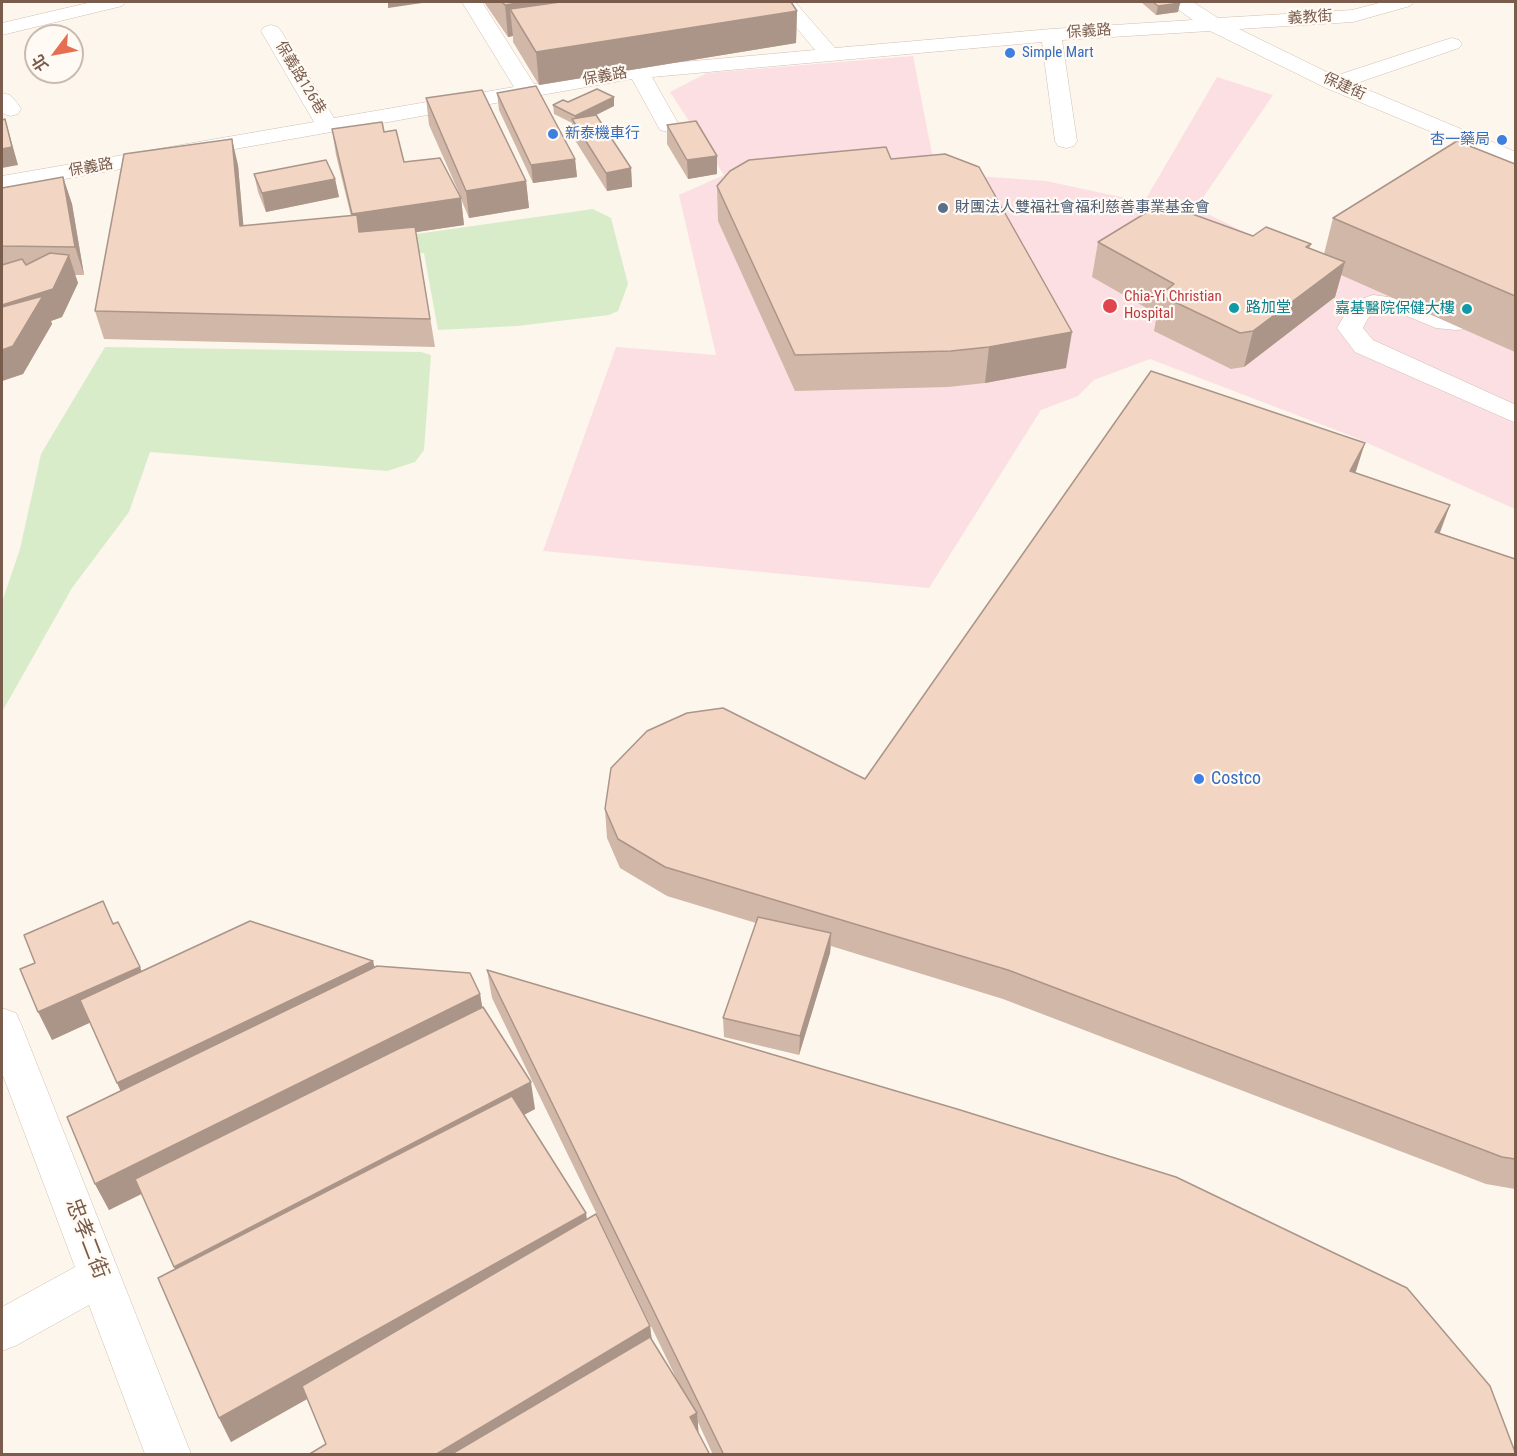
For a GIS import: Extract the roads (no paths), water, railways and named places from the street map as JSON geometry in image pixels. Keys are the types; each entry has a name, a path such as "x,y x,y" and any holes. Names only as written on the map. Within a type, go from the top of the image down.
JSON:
{"street":[{"path":"2,29 115,2"},
{"path":"472,2 527,90"},
{"path":"785,2 830,55"},
{"name":"保建街","path":"1180,2 1216,26 1334,83 1511,156"},
{"name":"義教街","path":"1216,26 1353,16 1403,2"},
{"name":"保義路","path":"2,183 638,72 1051,35 1216,26"},
{"name":"保義路126巷","path":"271,31 328,126"},
{"path":"1051,35 1066,141"},
{"path":"1334,83 1452,44"},
{"path":"638,72 668,125"},
{"path":"1515,302 1504,324 1477,318 1456,322 1436,320 1402,305 1373,303 1357,314 1350,328 1364,346 1515,415"},
{"name":"忠孝二街","path":"2,1024 168,1455"},
{"path":"2,1330 100,1276"}],"place":[{"name":"Simple Mart","path":"1010,53"},
{"name":"新泰機車行","path":"553,134"},
{"name":"杏一藥局","path":"1502,140"},
{"name":"財團法人雙福社會福利慈善事業基金會","path":"943,208"},
{"name":"Chia-Yi Christian Hospital","path":"1110,306"},
{"name":"路加堂","path":"1234,308"},
{"name":"嘉基醫院保健大樓","path":"1467,309"},
{"name":"Costco","path":"1199,779"}]}
